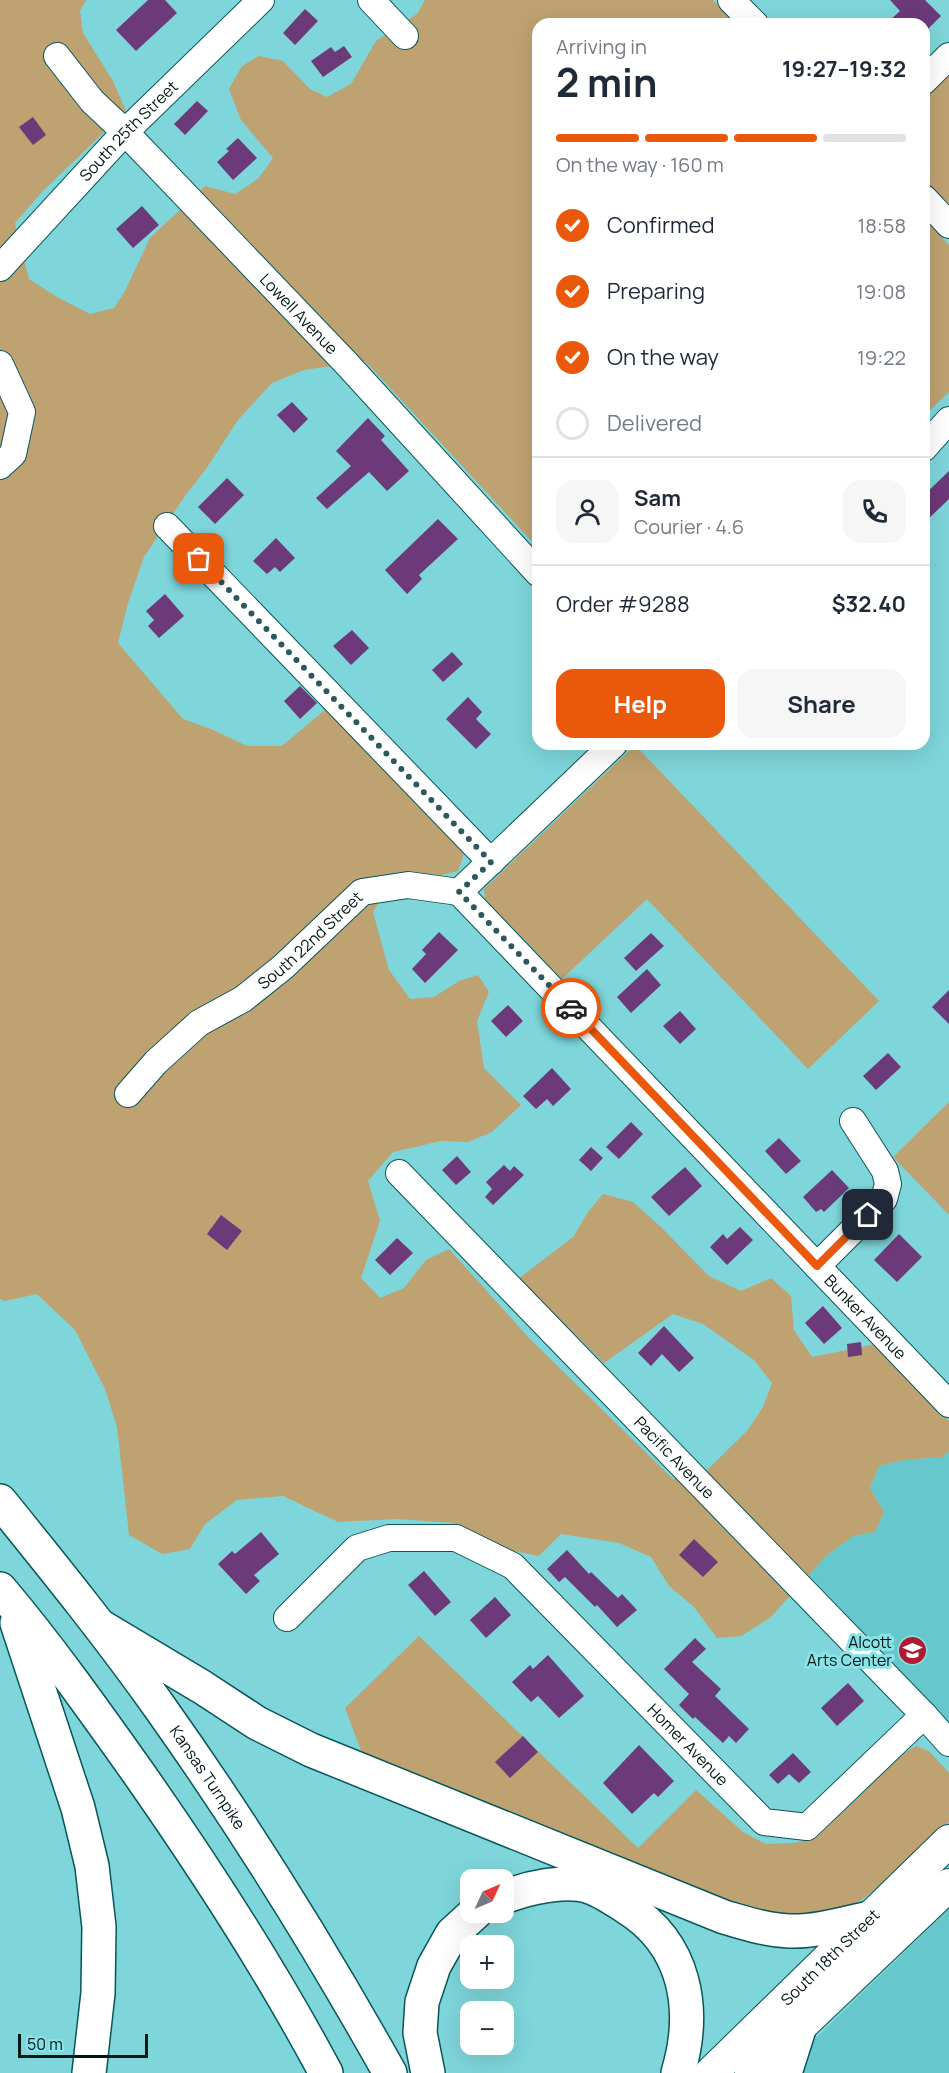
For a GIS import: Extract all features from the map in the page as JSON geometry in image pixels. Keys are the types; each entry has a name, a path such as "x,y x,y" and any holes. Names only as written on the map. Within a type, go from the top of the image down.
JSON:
{"highway":[{"name":"Kansas Turnpike","path":"0,1501 100,1626 243,1827 289,1900 390,2073"},
{"path":"5,1595 78,1808 92,1866 99,1927 98,1993 89,2073"},
{"path":"5,1595 85,1698 165,1812 231,1911 326,2073"},
{"path":"100,1626 257,1723 311,1750 724,1917 762,1928 789,1931 824,1928 869,1918"},
{"path":"514,1894 558,1885 589,1887 638,1914 657,1931 673,1954 683,1985 688,2018 683,2057 678,2073"},
{"path":"428,2073 420,2033 422,2002 434,1966 452,1934 464,1923"},
{"path":"785,2073 800,2026"}],"main road":[{"name":"South 18th Street","path":"711,2073 949,1841"},
{"name":"South 18th Street","path":"751,2073 949,1886"}],"street":[{"name":"South 25th Street","path":"0,268 125,132 261,0"},
{"path":"370,0 405,36"},
{"path":"731,0 749,18"},
{"name":"Lowell Avenue","path":"57,56 92,101 125,132 346,364 532,566"},
{"path":"930,76 948,59"},
{"path":"930,204 949,225"},
{"path":"0,364 22,412 13,454 0,466"},
{"path":"930,441 949,420"},
{"path":"167,526 491,862"},
{"path":"459,892 608,750"},
{"name":"South 22nd Street","path":"128,1094 156,1062 199,1023 243,999 284,967 362,892 408,885 459,892"},
{"name":"Bunker Avenue","path":"459,892 949,1404"},
{"path":"817,1266 884,1199 888,1184 880,1163 853,1121"},
{"name":"Pacific Avenue","path":"399,1173 949,1743"},
{"name":"Homer Avenue","path":"287,1618 357,1548 389,1538 456,1538 513,1566 764,1822 807,1827 924,1715"}],"shaded area":[{"path":"0,0 86,0 80,11 83,33 113,81 126,111 42,192 15,223 29,279 90,314 114,308 125,291 150,238 205,186 235,194 258,179 273,158 241,120 229,89 242,66 259,56 283,61 310,89 327,97 351,84 376,41 417,14 425,0 713,0 730,18 532,18 532,542 365,361 304,370 272,383 238,420 185,496 144,557 128,603 118,643 183,719 247,746 282,746 327,708 464,854 458,871 441,875 397,872 373,912 389,970 410,999 434,997 459,981 478,975 489,992 477,1021 484,1068 521,1105 492,1132 468,1142 441,1141 393,1152 368,1181 380,1221 361,1278 380,1298 404,1288 426,1260 449,1249 529,1338 673,1479 708,1469 747,1431 763,1407 772,1383 754,1360 703,1324 673,1314 604,1363 518,1279 573,1237 588,1212 603,1194 633,1202 709,1276 741,1291 771,1278 791,1296 794,1330 812,1357 876,1344 949,1421 949,1451 942,1457 904,1460 879,1466 870,1488 884,1512 875,1532 853,1536 826,1556 770,1618 741,1636 717,1638 694,1607 669,1586 651,1557 619,1543 561,1534 539,1556 509,1550 453,1523 397,1519 338,1522 283,1496 237,1500 205,1524 190,1549 162,1554 129,1535 117,1427 105,1389 75,1330 37,1294 5,1301 0,1299"},
{"path":"949,71 949,212 930,192 930,89"},
{"path":"930,225 949,245 949,392 930,410"},
{"path":"630,750 640,750 879,1001 808,1069 647,899 562,979 485,899 484,889"},
{"path":"949,1102 949,1215 893,1157"},
{"name":"Alcott Arts Center","path":"949,1451 949,1725 806,1577 826,1556 853,1536 875,1532 884,1512 870,1488 879,1466 904,1460 942,1457"},
{"path":"419,1636 638,1848 696,1790 743,1832 766,1844 794,1843 817,1837 903,1754 916,1746 929,1751 949,1773 949,1822 890,1878 863,1899 836,1913 799,1919 759,1914 363,1756 345,1708"},
{"path":"949,1909 949,2073 794,2073 812,2042"}],"building":[{"path":"148,0 165,0 177,13 136,51 116,30"},
{"path":"890,0 925,0 941,16 930,27 930,18 892,18 900,11"},
{"path":"305,9 318,21 295,45 283,33"},
{"path":"344,46 352,57 323,77 311,61 331,47 335,52"},
{"path":"197,101 208,111 185,135 174,124"},
{"path":"33,117 46,135 33,145 19,127"},
{"path":"238,138 257,158 233,180 217,162"},
{"path":"142,206 159,225 133,248 116,229"},
{"path":"292,402 308,419 294,433 277,415"},
{"path":"368,418 385,436 381,440 409,471 387,491 369,472 327,509 316,498 351,466 336,451"},
{"path":"949,471 949,499 930,517 930,489"},
{"path":"227,478 244,495 215,524 198,507"},
{"path":"438,519 458,539 419,575 422,579 407,594 385,570"},
{"path":"276,538 295,558 280,572 275,567 267,574 253,561"},
{"path":"165,594 184,616 159,638 148,626 154,620 146,611"},
{"path":"352,630 369,648 351,665 333,646"},
{"path":"452,652 463,664 443,682 432,670"},
{"path":"300,686 317,703 300,719 284,701"},
{"path":"468,697 482,712 476,719 491,734 476,749 446,719"},
{"path":"439,932 458,950 425,983 412,969 426,954 422,950"},
{"path":"651,933 664,946 636,971 624,958"},
{"path":"647,969 661,985 631,1013 617,997"},
{"path":"949,990 949,1024 932,1007"},
{"path":"508,1005 523,1021 506,1037 491,1021"},
{"path":"680,1011 696,1029 680,1044 663,1026"},
{"path":"888,1053 901,1067 876,1090 863,1076"},
{"path":"552,1068 571,1089 553,1106 547,1099 536,1109 523,1096"},
{"path":"631,1122 643,1134 619,1159 606,1147"},
{"path":"779,1138 801,1161 786,1174 765,1151"},
{"path":"591,1147 603,1158 591,1171 579,1160"},
{"path":"457,1156 471,1172 456,1185 442,1170"},
{"path":"504,1165 510,1171 514,1166 524,1175 493,1205 485,1197 492,1189 486,1182"},
{"path":"685,1167 702,1186 669,1216 651,1197"},
{"path":"832,1170 849,1188 824,1212 821,1209 816,1212 803,1197"},
{"path":"221,1215 242,1231 227,1250 207,1234"},
{"path":"740,1227 753,1240 727,1265 710,1247 723,1234 727,1239"},
{"path":"899,1234 922,1257 897,1282 874,1260"},
{"path":"397,1238 413,1253 390,1275 375,1260"},
{"path":"823,1306 842,1328 824,1344 805,1323"},
{"path":"664,1326 694,1358 679,1372 662,1354 651,1366 638,1353"},
{"path":"861,1342 862,1355 848,1357 847,1344"},
{"path":"261,1532 279,1554 254,1575 260,1581 246,1594 218,1564 232,1551 235,1554"},
{"path":"694,1539 718,1562 703,1577 679,1555"},
{"path":"567,1550 589,1574 591,1572 618,1598 622,1594 637,1610 617,1627 597,1605 595,1607 565,1577 559,1582 547,1569"},
{"path":"424,1571 451,1602 435,1616 408,1585"},
{"path":"495,1597 511,1615 486,1638 470,1620"},
{"path":"695,1638 706,1649 692,1662 721,1689 715,1696 749,1729 736,1743 729,1736 723,1743 679,1705 689,1694 664,1669"},
{"path":"548,1655 584,1696 559,1718 538,1696 531,1702 512,1682 530,1665 533,1669"},
{"path":"848,1683 864,1701 837,1726 821,1708"},
{"path":"523,1736 538,1752 510,1778 495,1762"},
{"path":"639,1745 674,1781 658,1797 654,1793 632,1814 603,1783"},
{"path":"793,1753 811,1772 799,1783 789,1774 778,1784 769,1775"}],"way so far":[{"path":"199,559 491,862 459,892 571,1008"}],"place":[{"name":"Alcott Arts Center","path":"913,1651"}],"route":[{"path":"571,1008 817,1266 868,1215"}]}
